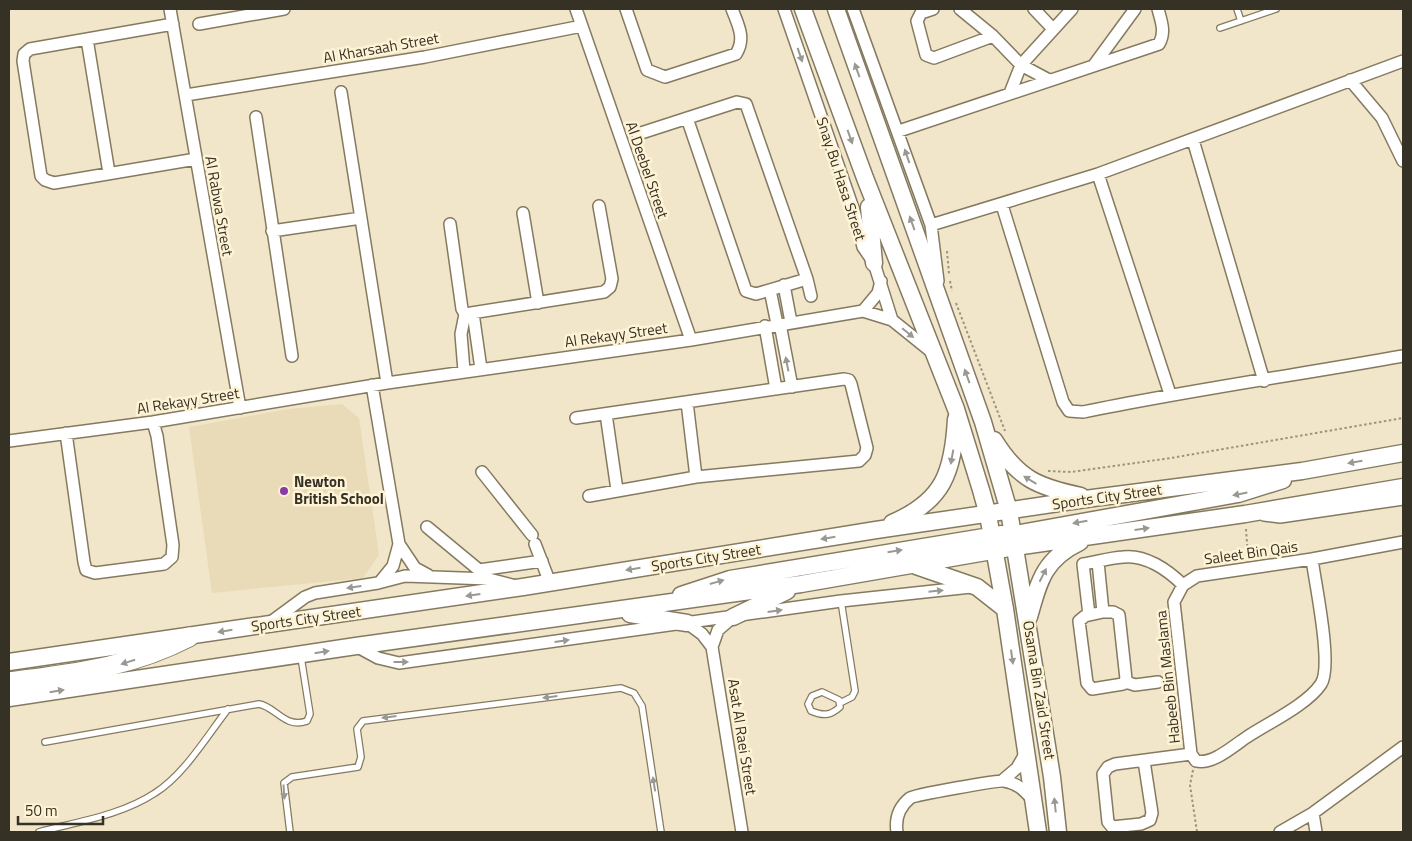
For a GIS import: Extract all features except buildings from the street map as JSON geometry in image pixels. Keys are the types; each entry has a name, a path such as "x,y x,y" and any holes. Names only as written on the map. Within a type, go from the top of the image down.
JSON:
{"main road":[{"name":"Snay Bu Hasa Street","path":"803,9 865,178 937,356 956,409 988,515 993,543"},
{"path":"836,9 983,422 1009,511 1014,541"},
{"path":"865,178 873,230 874,263"},
{"path":"876,530 916,511 930,500 942,486 951,462 956,409"},
{"path":"983,422 1008,460 1026,478 1048,488 1093,498"},
{"name":"Sports City Street","path":"9,662 550,583 876,530 1093,498 1302,472 1403,453"},
{"path":"1014,541 1252,491 1302,472"},
{"path":"656,606 730,578 993,543 1094,536 1245,514 1403,487"},
{"path":"9,698 356,646 656,606 912,565 993,543 1008,530 1010,523 1009,511"},
{"path":"1028,622 1038,585 1050,562 1062,552 1094,536"},
{"name":"Osama Bin Zaid Street","path":"1014,541 1052,778 1058,832"},
{"name":"Osama Bin Zaid Street","path":"993,543 1005,609 1038,832"},
{"path":"912,565 976,586 1005,609"},
{"path":"733,617 801,584"},
{"path":"613,611 687,623"},
{"path":"9,682 121,664 152,654 189,637"}],"street":[{"name":"Al Rabwa Street","path":"170,9 240,408"},
{"path":"224,9 226,21"},
{"path":"199,24 226,21 284,9"},
{"name":"Al Deebel Street","path":"576,9 691,340"},
{"path":"626,9 647,70 665,77 736,54 741,46 742,36 732,9"},
{"name":"Snay Bu Hasa Street","path":"784,9 854,211 863,247 874,263 881,280 892,320"},
{"path":"853,9 931,225 941,305"},
{"path":"933,9 921,13 917,21 926,55 929,57 934,58 993,36"},
{"path":"960,9 993,36 1021,64 1049,80"},
{"path":"1034,9 1054,29"},
{"path":"1010,93 1021,64 1072,9"},
{"path":"1094,65 1135,9"},
{"path":"898,132 1159,44 1163,37 1163,28 1158,9"},
{"path":"173,24 30,49 24,54 22,61 41,176 45,180 54,183 196,159"},
{"name":"Al Kharsaah Street","path":"186,95 425,57 582,26"},
{"path":"87,39 110,173"},
{"path":"931,225 1002,205 1098,174 1403,61"},
{"path":"1350,80 1382,118 1403,160"},
{"path":"341,92 387,383"},
{"path":"638,134 737,102 746,104 807,279 811,296"},
{"path":"256,117 292,356"},
{"path":"687,118 744,288 750,294 807,279"},
{"path":"1193,140 1264,381"},
{"path":"1098,174 1170,394"},
{"path":"1002,205 1064,402 1069,410 1083,412 1170,394 1264,381 1403,356"},
{"path":"469,314 604,292 610,287 612,279 599,206"},
{"path":"523,213 538,303"},
{"path":"272,231 361,218"},
{"path":"450,224 462,309 469,314 481,369"},
{"path":"863,311 878,293 881,280"},
{"path":"776,389 778,324 784,285"},
{"path":"770,290 792,386"},
{"name":"Al Rekayy Street","path":"9,441 153,422 372,385 691,340 863,311 892,320"},
{"path":"464,371 461,334 469,314"},
{"path":"892,320 937,356"},
{"path":"576,418 792,386 849,380 867,448 865,455 859,461 696,477 589,496"},
{"path":"372,385 399,544 415,568 430,576"},
{"path":"687,402 696,477"},
{"path":"606,414 617,490"},
{"path":"66,433 84,562 86,570 95,573 164,564 172,557 173,545 157,436 153,422"},
{"path":"482,472 533,540 550,583"},
{"path":"1245,514 1280,516 1403,499"},
{"path":"427,528 479,570 542,560"},
{"name":"Saleet Bin Qais","path":"1182,585 1198,576 1312,559 1403,542"},
{"path":"378,583 393,566 399,544"},
{"path":"1089,615 1083,564 1125,556 1151,562 1170,572 1182,585"},
{"name":"Habeeb Bin Maslama","path":"1182,585 1174,602 1194,757 1209,760 1226,751 1308,697 1322,682 1326,658 1312,559"},
{"path":"1098,562 1103,612"},
{"path":"268,625 305,597 315,593 378,583 405,576 489,579 522,587"},
{"path":"356,646 378,658 399,663 841,601 976,586"},
{"path":"1126,682 1119,615 1113,612 1103,612 1089,615 1079,621 1086,683 1092,689 1126,682 1135,685 1158,682"},
{"path":"712,647 718,630 733,617"},
{"path":"687,623 702,634 712,647"},
{"name":"Asat Al Raei Street","path":"712,647 742,832"},
{"path":"1280,832 1313,813 1403,747"},
{"path":"897,832 896,823 900,809 912,797 1003,780 1017,768 1025,754"},
{"path":"1144,761 1152,813 1150,820 1141,824 1112,828 1108,822 1103,774 1108,767 1115,764 1144,761 1194,757"},
{"path":"1003,780 1020,786 1032,799"},
{"path":"1313,813 1316,832"}],"lane":[{"path":"1237,9 1241,21"},
{"path":"1220,28 1276,9"},
{"path":"840,703 831,695 822,692 812,696 808,704 811,711 822,715 832,713 840,706 840,703 852,697 855,691 841,601"},
{"path":"45,742 259,704 288,720 307,721 310,714 300,655"},
{"path":"290,832 284,783 292,777 358,767 361,758 357,729 363,721 622,688 634,693 640,701 661,832"},
{"path":"40,832 126,808 156,793 174,778 228,709"}],"path":[{"path":"945,246 954,296 985,373 1006,435"},
{"path":"1046,471 1071,472 1162,459 1403,418"},
{"path":"1245,514 1248,568"},
{"path":"1194,757 1190,785 1197,832"}],"shaded area":[{"name":"Newton British School","path":"342,404 359,418 379,555 363,578 212,593 189,427 289,409"}],"place":[{"name":"Newton British School","path":"284,491"}]}
